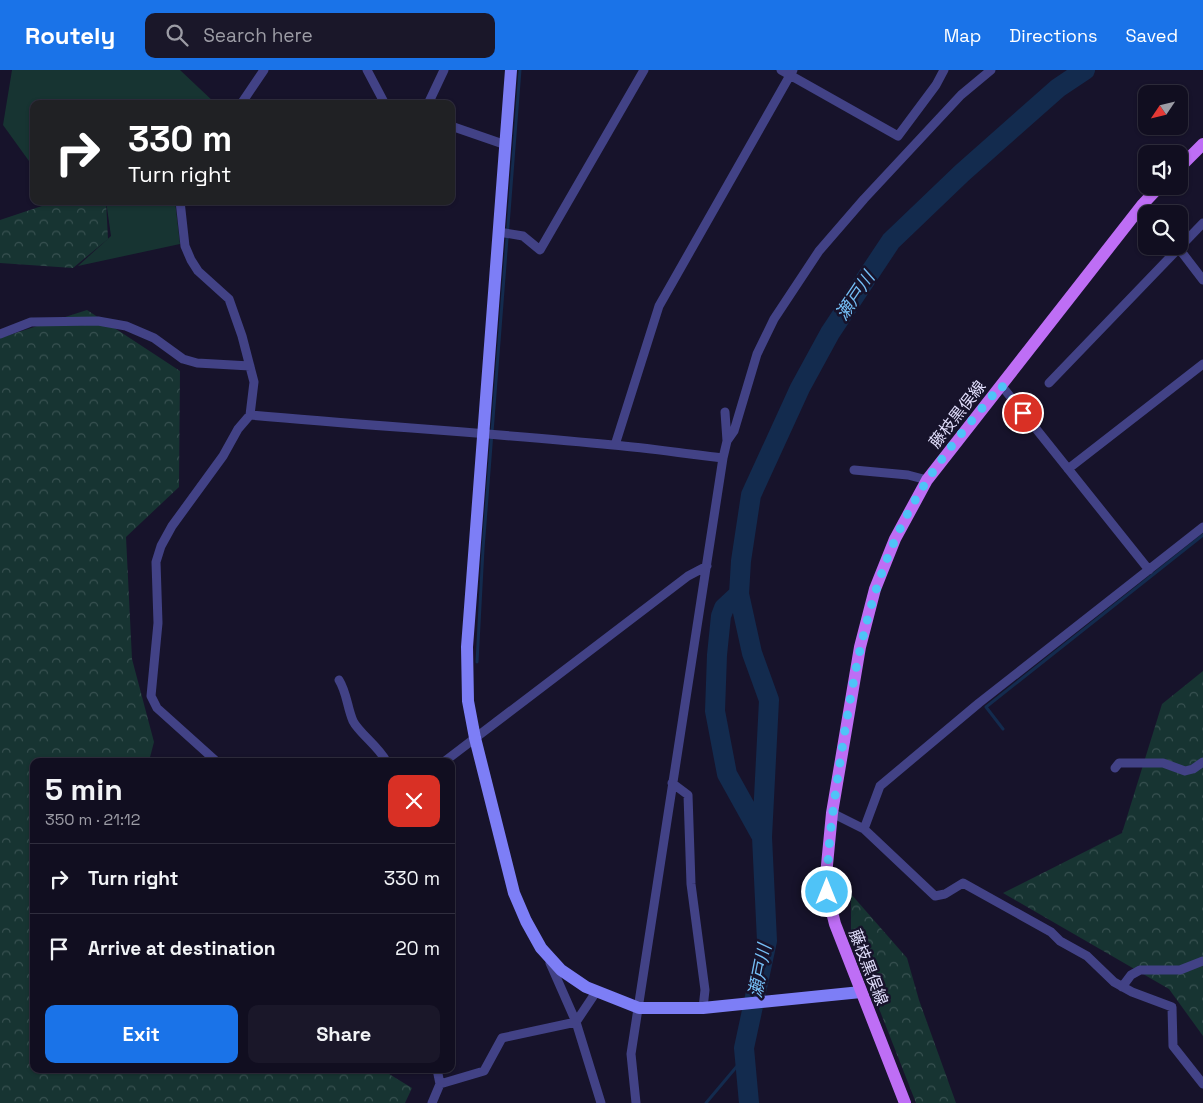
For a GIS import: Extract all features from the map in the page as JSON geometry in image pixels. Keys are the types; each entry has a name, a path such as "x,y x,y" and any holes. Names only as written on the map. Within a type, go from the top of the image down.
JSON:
{"main road":[{"path":"1188,159 1203,144"},
{"name":"藤枝黒俣線","path":"906,1103 835,924 827,892 827,865 832,813 860,647 875,589 895,539 927,480 1001,385 1138,220"}],"street":[{"path":"244,100 264,70"},
{"path":"367,70 383,100"},
{"path":"430,100 444,70"},
{"path":"511,70 467,647 468,701 475,738 514,894 526,921 554,971 576,1022 601,1103"},
{"path":"499,232 523,236 540,250 644,70"},
{"path":"781,70 792,73 898,136 936,85 944,70"},
{"path":"727,441 734,431 757,354 774,319 818,251 961,95 991,70"},
{"path":"616,445 659,306 792,73"},
{"path":"455,127 506,145"},
{"path":"180,205 185,246 198,271 229,298 242,336 254,382 250,415 238,429 224,456 172,526 161,546 156,562 158,623 151,696 156,708 213,758"},
{"path":"1188,238 1203,223"},
{"path":"1049,383 1171,255"},
{"path":"1183,255 1203,280"},
{"path":"0,334 31,322 98,321 126,326 154,338 183,359 196,363 250,366"},
{"path":"1068,469 1203,364"},
{"path":"1001,385 1149,570"},
{"path":"636,1103 631,1054 727,441 725,412"},
{"path":"250,415 616,445 723,458"},
{"path":"854,470 908,475 927,480"},
{"path":"864,829 880,786 979,703 1203,527"},
{"path":"449,758 688,576 707,566"},
{"path":"339,680 345,690 354,723 384,758"},
{"path":"1115,768 1119,763 1163,763 1185,771 1193,769 1203,762"},
{"path":"672,783 688,795 691,884 705,990 704,1008"},
{"path":"832,813 864,829 935,896 945,894 963,882 1051,932 1060,942 1087,956 1114,982 1122,987 1172,1007 1173,1046 1203,1084"},
{"path":"542,948 561,970 586,987 639,1008 704,1008 861,992"},
{"path":"1122,987 1131,975 1140,970 1180,970 1203,961"},
{"path":"440,1084 484,1071 502,1038 576,1022 596,992"},
{"path":"432,1103 440,1084 438,1073"}],"green space":[{"path":"12,70 180,70 212,100 30,100 30,162 3,125"},
{"path":"45,205 106,205 108,239 73,268 0,263 0,220"},
{"path":"107,205 175,205 180,244 78,266 111,236"},
{"path":"87,310 180,371 179,487 126,537 132,659 154,742 150,758 30,758 30,1073 388,1073 412,1088 405,1103 0,1103 0,338"},
{"path":"1203,671 1203,1036 1169,989 1003,893 1122,833 1162,704"},
{"path":"851,894 907,958 919,1000 956,1103 916,1103 851,937"}],"waterway":[{"path":"477,662 483,549 520,70"},
{"name":"瀬戸川","path":"749,1103 744,1048 767,941 762,837 769,700 752,653 739,594 741,561 751,495 800,388 830,333 891,241 962,173 1058,88 1085,70"},
{"path":"1003,729 986,707 1203,535"},
{"name":"瀬戸川","path":"739,594 724,608 721,616 717,655 715,711 727,774 762,837"},
{"path":"706,1103 738,1065 744,1048"}],"route":[{"path":"827,892 827,865 832,813 860,647 875,589 895,539 927,480 1001,385 1023,413"}]}
